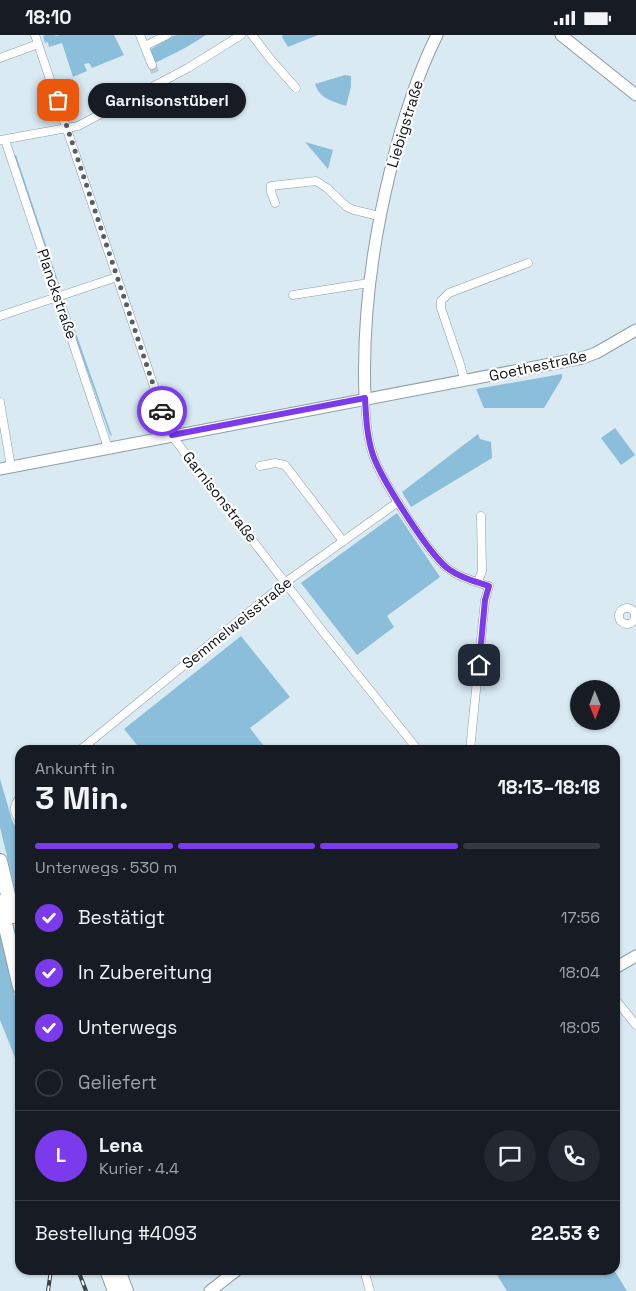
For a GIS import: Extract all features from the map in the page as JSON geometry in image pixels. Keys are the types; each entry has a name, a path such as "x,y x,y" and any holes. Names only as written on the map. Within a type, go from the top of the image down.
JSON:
{"highway":[{"path":"0,861 15,925"},
{"path":"0,902 15,966"},
{"path":"109,1275 115,1291"},
{"path":"120,1275 126,1291"}],"main road":[{"name":"Liebigstraße","path":"365,398 364,343 369,283 379,216 404,120 424,63 437,35"},
{"path":"561,35 636,95"},
{"name":"Goethestraße","path":"6,468 582,358 596,353 636,331"},
{"path":"620,965 636,956"},
{"path":"210,1291 231,1275"}],"street":[{"name":"Garnisonstraße","path":"35,35 172,435 414,745"},
{"path":"140,35 152,65"},
{"path":"145,46 166,35"},
{"path":"2,140 78,126 198,62 241,35"},
{"path":"252,35 296,88"},
{"path":"0,57 38,44"},
{"path":"156,75 160,83"},
{"name":"Planckstraße","path":"2,140 108,448"},
{"path":"275,203 270,189 274,185 312,181 320,183 347,207 379,216"},
{"path":"464,380 462,367 441,308 441,301 449,293 528,263"},
{"path":"0,316 117,277"},
{"path":"293,295 369,283"},
{"path":"365,398 367,426 372,449 380,470 398,502 442,564 454,573 489,586 485,600 470,745"},
{"path":"0,402 6,468"},
{"path":"260,466 275,463 285,465 343,541"},
{"name":"Semmelweisstraße","path":"86,745 286,582 398,502"},
{"path":"478,582 482,571 481,516"},
{"path":"620,1005 636,1025"},
{"path":"365,1275 370,1291"}],"shaded area":[{"path":"114,35 124,55 92,68 89,63 84,64 87,71 73,77 62,43 49,47 48,42 45,43 43,36"},
{"path":"177,35 206,35 153,64 151,49"},
{"path":"283,35 318,35 288,47 282,37"},
{"path":"345,75 351,76 351,87 346,106 323,96 315,84"},
{"path":"305,142 333,150 328,169"},
{"path":"16,155 61,290 58,289 13,156"},
{"path":"64,299 112,436 110,435 62,300"},
{"path":"562,374 562,378 544,408 484,408 476,389"},
{"path":"615,428 635,455 621,465 601,438"},
{"path":"478,434 480,439 491,442 492,458 411,507 402,492"},
{"path":"397,513 440,577 387,616 394,627 357,655 301,583"},
{"path":"241,636 290,697 250,728 263,745 137,745 124,729"},
{"path":"0,779 15,826 15,889 0,827"},
{"path":"0,933 15,997 15,1058 0,1020"},
{"path":"497,1275 617,1275 627,1291 507,1291"}],"tunnel":[{"path":"152,65 156,75"}],"railway":[{"path":"48,1291 50,1275"},
{"path":"80,1275 86,1291"}],"way so far":[{"path":"58,100 162,411"}],"place":[{"name":"Garnisonstüberl","path":"58,100"}],"route":[{"path":"162,411 172,435 365,398 367,426 374,458 398,502 435,556 448,569 462,577 489,586 485,600 479,665"}]}
